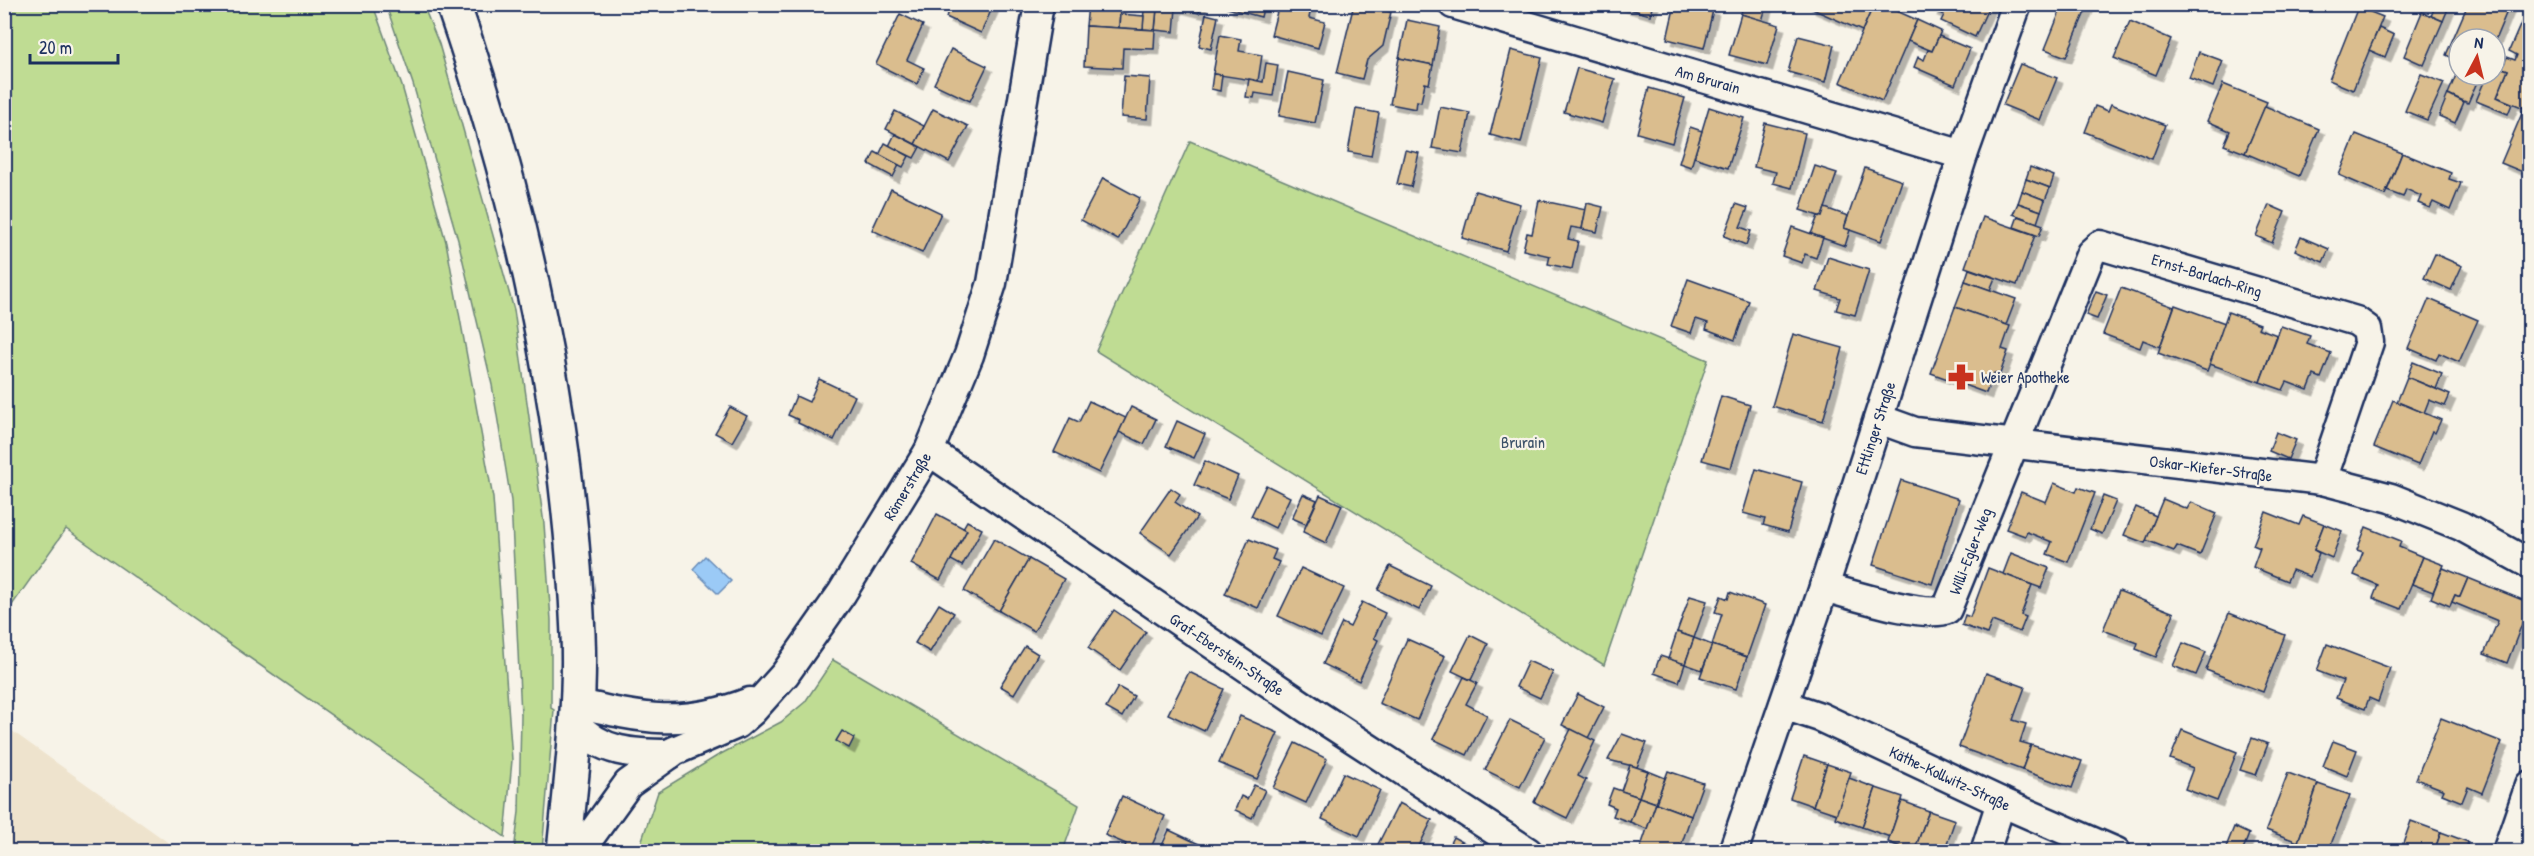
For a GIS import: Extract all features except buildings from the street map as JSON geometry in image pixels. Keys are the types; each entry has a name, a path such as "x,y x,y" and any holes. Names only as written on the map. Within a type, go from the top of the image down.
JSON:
{"main road":[{"path":"453,4 512,204 550,379 572,558 578,636 576,714 564,852"}],"street":[{"name":"Römerstraße","path":"579,852 627,784 670,754 737,724 752,711 802,653 929,451 969,355 992,284 1039,4"},
{"name":"Am Brurain","path":"1453,4 1963,155"},
{"name":"Ettlinger Straße","path":"1733,852 1824,587 1963,155 2018,4"},
{"name":"Ernst-Barlach-Ring","path":"2012,442 2091,253 2100,245 2112,246 2356,321 2367,329 2369,342 2322,480"},
{"name":"Oskar-Kiefer-Straße","path":"1879,419 1915,432 2322,480 2391,498 2461,526 2529,564"},
{"name":"Willi-Egler-Weg","path":"1824,587 1903,607 1938,613 1947,609 2012,442"},
{"name":"Graf-Eberstein-Straße","path":"929,451 1308,709 1528,852"},
{"path":"576,714 660,720 689,719 729,710 767,693"},
{"name":"Käthe-Kollwitz-Straße","path":"1784,705 1820,717 2001,802 2116,852"},
{"path":"576,714 588,738 602,746 649,754 670,754"},
{"path":"2507,852 2528,794"},
{"path":"1985,852 2001,802"}],"shaded area":[{"path":"5,726 173,846 181,851 5,851"}],"green space":[{"path":"5,4 373,5 402,86 446,242 493,498 512,760 505,837 66,529 5,615"},
{"path":"386,5 423,5 439,44 514,310 544,524 551,620 551,708 554,710 542,851 514,851 519,812 521,715 511,501 492,385 458,240 413,84"},
{"name":"Brurain","path":"1190,141 1708,360 1604,665 1096,351"},
{"path":"833,660 1079,805 1063,851 999,851 983,843 977,852 638,852 658,792 717,756 781,722 805,702"}],"water":[{"path":"705,556 731,581 718,594 693,569"}],"place":[{"name":"Weier Apotheke","path":"1961,377"}]}
